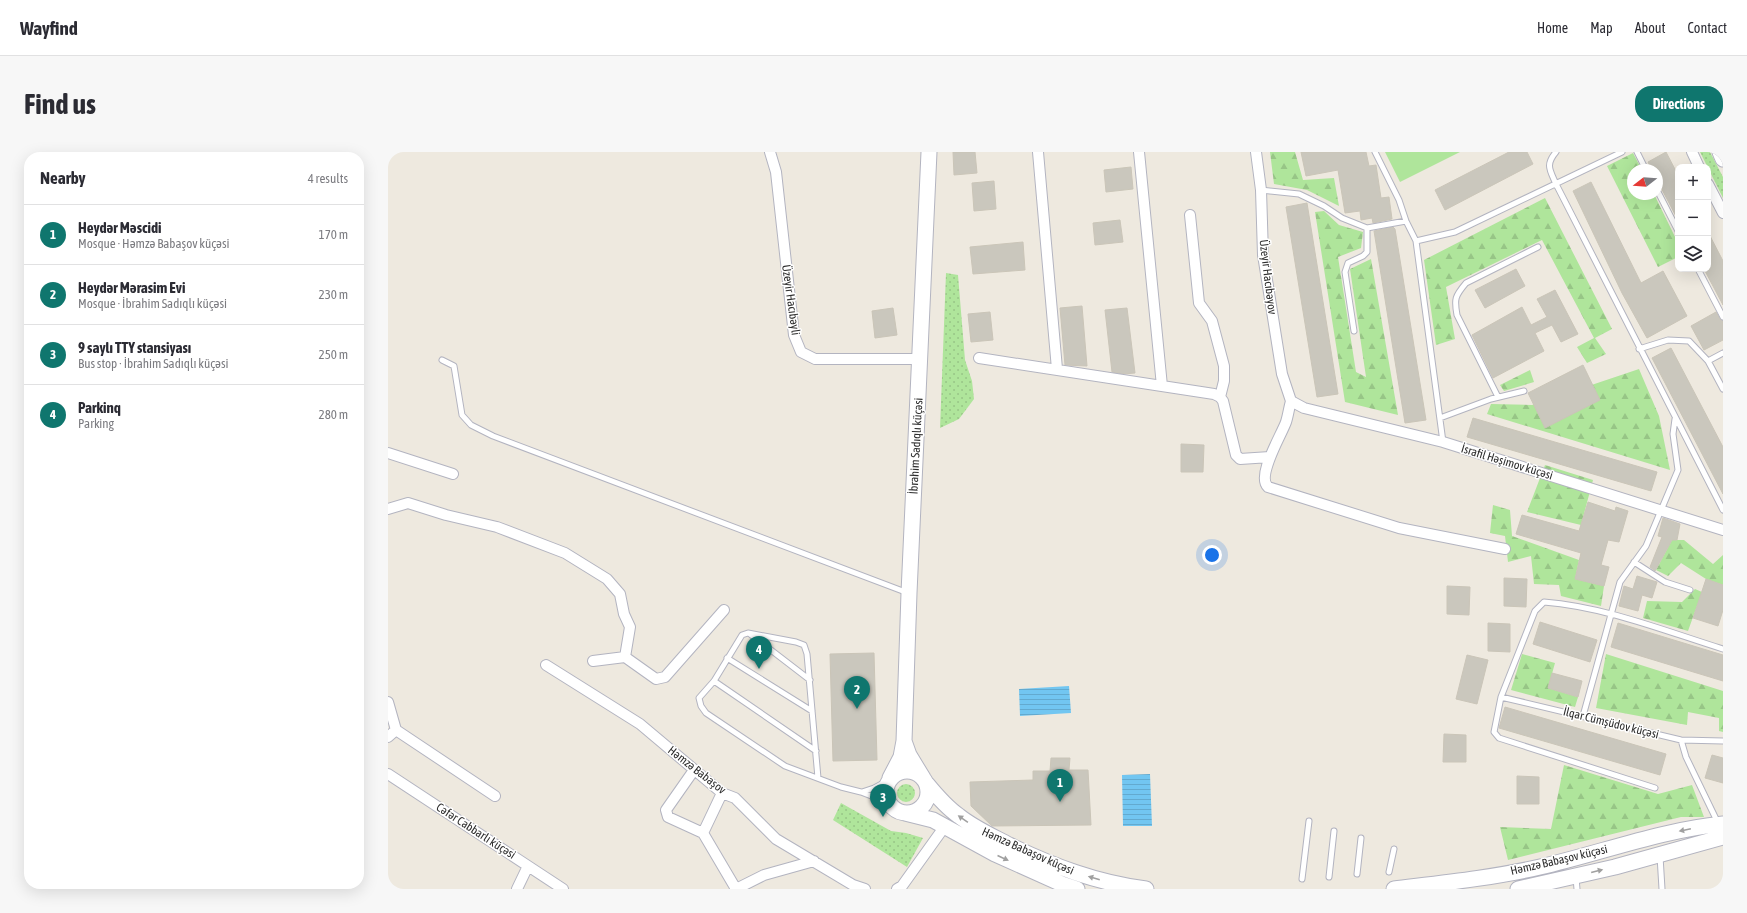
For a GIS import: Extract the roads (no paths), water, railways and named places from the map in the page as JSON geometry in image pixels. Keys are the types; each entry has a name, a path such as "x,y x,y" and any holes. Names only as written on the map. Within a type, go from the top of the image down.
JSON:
{"street":[{"name":"Üzeyir Hacıbəyli","path":"770,152 776,172 794,335 801,352 815,359 920,359"},
{"name":"İbrahim Sadıqlı küçəsi","path":"904,741 909,593 929,152"},
{"path":"1038,152 1057,369"},
{"path":"1139,152 1162,386"},
{"name":"Üzeyir Hacıbəyov","path":"1256,152 1261,190 1263,255 1282,374 1291,401"},
{"path":"1692,152 1698,164"},
{"path":"1720,152 1723,159"},
{"path":"1711,190 1723,213"},
{"path":"1190,215 1199,304 1212,321 1224,366 1224,381 1220,397"},
{"path":"979,358 1214,394 1220,397 1223,401 1236,455 1240,459 1270,457"},
{"path":"1291,401 1286,421 1263,477 1265,484 1268,487 1399,528 1505,549"},
{"name":"İsrafil Həşimov küçəsi","path":"1291,401 1304,408 1443,442 1723,530"},
{"path":"388,454 453,474"},
{"path":"388,509 408,503 446,515 497,527 565,553 577,560 607,579 620,594 624,614 630,627 625,657"},
{"path":"593,661 625,657 656,679 665,677 724,610"},
{"name":"Həmzə Babaşov","path":"546,665 640,724 722,793 735,798 776,839 853,885 865,889"},
{"path":"388,702 396,730 495,796"},
{"path":"388,737 396,730"},
{"path":"904,741 901,757 887,784 886,795 890,805 900,811 933,820 994,854 1062,884 1077,889"},
{"name":"Həmzə Babaşov küçəsi","path":"904,741 915,767 939,798 958,816 976,828 1033,857 1072,872 1107,882 1146,889"},
{"path":"694,770 666,810 668,817 703,833 736,889 764,875 814,861"},
{"path":"890,779 899,772 909,771 920,775 925,781 928,794 924,805 915,811 900,811"},
{"name":"Cəfər Cabbarlı küçəsi","path":"388,774 563,889"},
{"path":"703,833 722,793"},
{"path":"897,889 902,886 945,826"},
{"name":"Həmzə Babaşov küçəsi","path":"1518,889 1576,883 1660,855 1722,828"},
{"name":"Həmzə Babaşov küçəsi","path":"1394,889 1540,867 1638,841 1687,830 1722,828"},
{"path":"517,889 528,866"}],"lane":[{"path":"1375,152 1399,200 1406,221 1416,241 1443,442"},
{"path":"1556,152 1548,165 1556,184 1639,349 1723,510"},
{"path":"1416,241 1455,232 1622,152"},
{"path":"1637,152 1643,164"},
{"path":"1261,190 1299,194 1324,206 1342,218 1368,228 1406,221"},
{"path":"1662,200 1675,224"},
{"path":"1354,331 1345,272 1348,263 1367,252 1368,228"},
{"path":"1498,397 1457,315 1454,302 1458,292 1466,283 1538,247"},
{"path":"1700,272 1723,317"},
{"path":"1639,349 1668,340 1689,341 1708,361 1723,389"},
{"path":"1708,361 1723,353"},
{"path":"442,360 454,366 462,415 471,425 482,431 909,593"},
{"path":"1440,418 1498,397 1524,391"},
{"path":"1583,716 1620,582 1646,546 1678,470 1673,434 1675,418"},
{"path":"1634,562 1665,582 1690,590"},
{"path":"1655,788 1499,738 1494,732 1501,697 1535,611 1544,602 1559,603 1611,614 1723,649"},
{"path":"748,633 810,680"},
{"path":"818,778 810,680 807,654 804,645 796,642 748,633 742,635 714,681 699,698 701,706 706,713 785,766 841,787 874,797 900,811"},
{"path":"727,658 812,710"},
{"path":"714,681 816,751"},
{"name":"İlqar Cümşüdov küçəsi","path":"1501,697 1681,740 1723,741"},
{"path":"1681,740 1686,757 1722,828"},
{"path":"861,792 874,788 890,779"},
{"path":"1302,879 1309,820"},
{"path":"1329,876 1334,831"},
{"path":"1357,874 1361,838"},
{"path":"1388,872 1394,849"},
{"path":"1660,855 1662,889"}],"water":[{"path":"1069,686 1071,713 1020,716 1019,689"},
{"path":"1150,774 1152,826 1123,826 1122,775"}],"place":[{"name":"Parkinq","path":"759,669"},
{"name":"Heydər Mərasim Evi","path":"857,709"},
{"name":"Heydər Məscidi","path":"1060,802"},
{"name":"9 saylı TTY stansiyası","path":"883,817"}]}
